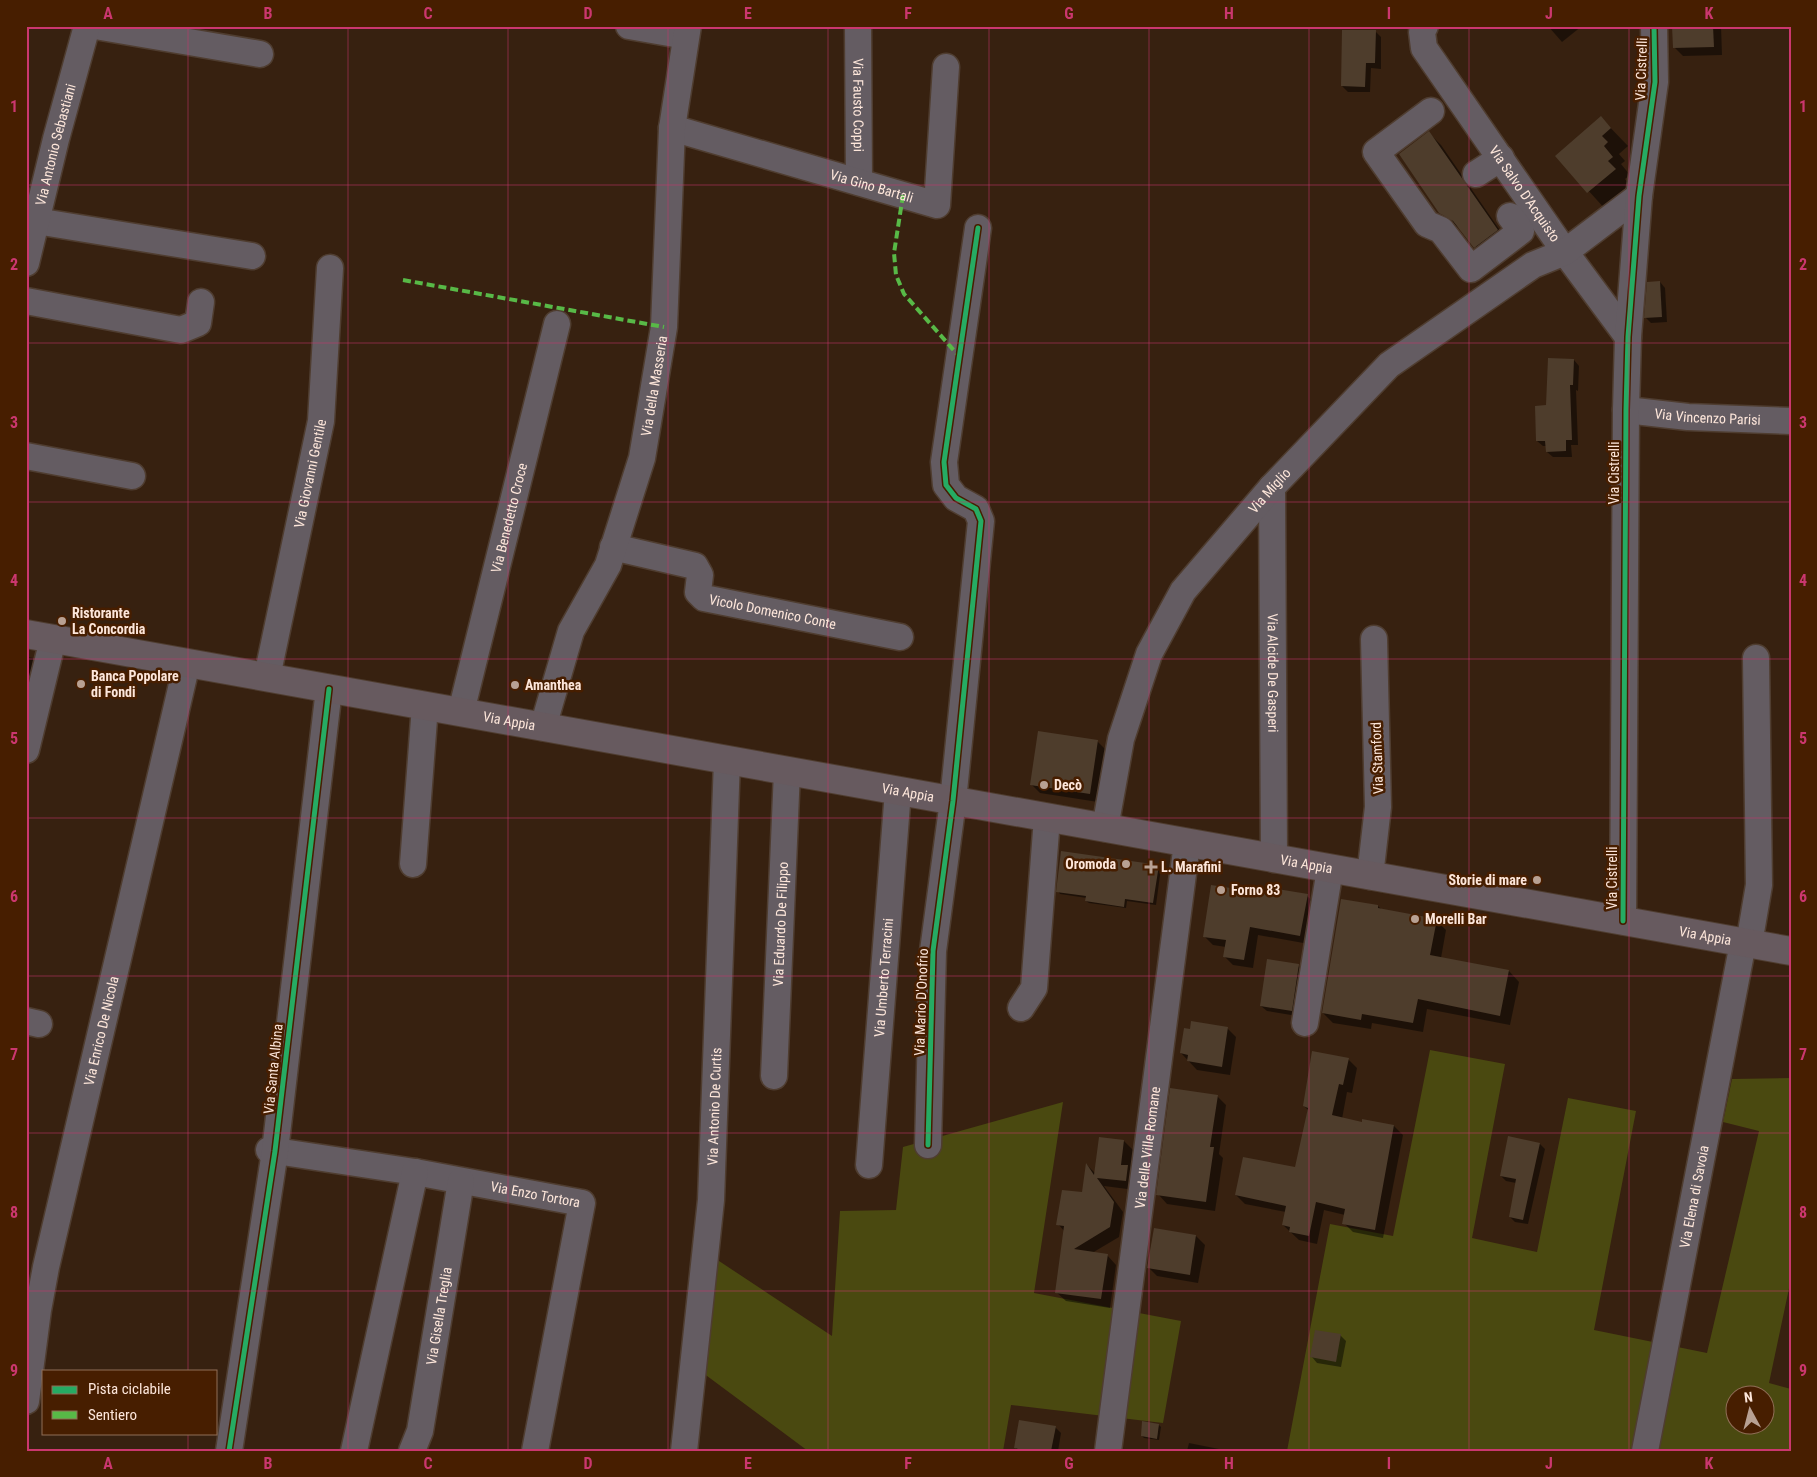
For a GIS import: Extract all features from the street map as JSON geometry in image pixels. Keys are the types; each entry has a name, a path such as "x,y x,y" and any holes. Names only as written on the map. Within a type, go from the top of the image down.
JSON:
{"main road":[{"name":"Via Appia","path":"26,634 1791,951"}],"street":[{"name":"Via Antonio Sebastiani","path":"26,262 56,139 87,26"},
{"path":"94,26 260,54"},
{"path":"629,26 687,31"},
{"name":"Via Fausto Coppi","path":"858,26 859,182"},
{"name":"Via Cistrelli","path":"1623,921 1628,337 1639,196 1655,82 1654,26"},
{"name":"Via della Masseria","path":"543,727 571,631 608,565 642,458 664,327 672,128 687,31"},
{"name":"Via Salvo D'Acquisto","path":"1425,37 1501,158 1525,223 1565,252 1628,337"},
{"name":"Via Gino Bartali","path":"672,128 937,205 946,67"},
{"path":"1431,111 1376,152 1427,224 1441,230 1471,269 1525,223"},
{"path":"1476,174 1501,158"},
{"name":"Via Miglio","path":"1105,828 1122,739 1149,654 1183,591 1272,487 1389,365 1532,265 1565,252 1639,196"},
{"path":"36,221 252,256"},
{"name":"Via Mario D'Onofrio","path":"928,1145 933,951 953,801 981,521 976,509 956,498 946,484 944,462 978,228"},
{"name":"Via Giovanni Gentile","path":"267,677 322,422 330,268"},
{"path":"26,301 181,330 198,323 200,302"},
{"name":"Via Benedetto Croce","path":"461,712 557,324"},
{"name":"Via Vincenzo Parisi","path":"1626,410 1688,417 1791,422"},
{"path":"26,456 132,476"},
{"name":"Via Alcide De Gasperi","path":"1272,487 1274,858"},
{"name":"Vicolo Domenico Conte","path":"613,547 695,566 700,576 698,592 704,598 900,637"},
{"path":"26,750 53,639"},
{"name":"Via Stamford","path":"1370,876 1378,807 1374,639"},
{"name":"Via Elena di Savoia","path":"1644,1451 1759,885 1756,658"},
{"name":"Via Enrico De Nicola","path":"26,1401 38,1310 46,1267 187,664"},
{"name":"Via Santa Albina","path":"229,1451 272,1150 329,689"},
{"path":"412,864 425,706"},
{"name":"Via Antonio De Curtis","path":"684,1451 711,1200 726,760"},
{"name":"Via Eduardo De Filippo","path":"774,1076 787,771"},
{"name":"Via Umberto Terracini","path":"869,1165 898,791"},
{"path":"1021,1008 1034,988 1047,818"},
{"name":"Via delle Ville Romane","path":"1108,1451 1187,843"},
{"path":"1305,1023 1330,868"},
{"name":"Via Enzo Tortora","path":"272,1150 415,1172 582,1203 535,1451"},
{"path":"354,1451 415,1172"},
{"name":"Via Gisella Treglia","path":"412,1451 420,1431 462,1181"}],"shaded area":[{"path":"1430,1050 1505,1064 1472,1238 1537,1252 1568,1098 1636,1111 1594,1330 1707,1353 1759,1131 1723,1122 1732,1079 1791,1078 1791,1279 1769,1383 1773,1384 1724,1384 1724,1434 1774,1434 1774,1384 1791,1389 1791,1451 1287,1451 1330,1224 1393,1236"},
{"path":"1063,1102 1034,1293 1181,1321 1163,1423 1011,1405 1003,1451 808,1451 699,1370 710,1255 832,1336 840,1211 896,1210 903,1147"}],"building":[{"path":"1672,26 1713,26 1714,47 1673,48"},
{"path":"1342,30 1376,30 1375,63 1366,63 1365,87 1341,86"},
{"path":"1601,116 1611,128 1602,136 1608,142 1604,146 1613,157 1608,161 1616,169 1587,193 1555,156"},
{"path":"1429,131 1498,230 1474,248 1453,221 1439,213 1399,154"},
{"path":"1660,281 1662,317 1644,318 1647,282"},
{"path":"1548,358 1574,359 1573,385 1570,385 1572,440 1566,440 1566,451 1546,452 1545,441 1536,441 1535,406 1546,405"},
{"path":"1038,731 1098,740 1090,794 1030,785"},
{"path":"1061,851 1159,865 1153,903 1125,899 1124,907 1085,901 1086,896 1056,892"},
{"path":"1211,885 1270,894 1271,888 1308,894 1300,936 1250,927 1244,960 1223,957 1226,940 1203,937"},
{"path":"1341,899 1378,905 1378,908 1437,919 1430,955 1509,970 1500,1016 1418,999 1413,1023 1362,1014 1361,1020 1322,1013"},
{"path":"1267,959 1299,964 1292,1011 1260,1006"},
{"path":"1191,1021 1228,1027 1222,1067 1187,1061 1188,1055 1180,1053 1184,1028 1190,1029"},
{"path":"1312,1051 1349,1058 1343,1085 1339,1084 1332,1115 1362,1122 1362,1119 1394,1125 1375,1230 1342,1224 1345,1209 1316,1202 1309,1236 1289,1232 1290,1227 1282,1225 1286,1206 1235,1195 1243,1157 1295,1167 1308,1108 1303,1106"},
{"path":"1170,1088 1218,1095 1210,1147 1214,1147 1206,1202 1156,1195"},
{"path":"1508,1136 1540,1143 1523,1220 1509,1217 1516,1179 1500,1176"},
{"path":"1099,1137 1124,1140 1121,1165 1128,1165 1126,1181 1097,1178 1114,1202 1110,1227 1074,1249 1108,1254 1101,1299 1055,1293 1064,1226 1056,1225 1062,1190 1082,1192 1086,1163 1094,1175"},
{"path":"1154,1228 1196,1235 1190,1275 1147,1268"},
{"path":"1315,1330 1341,1334 1336,1362 1310,1357"},
{"path":"1019,1420 1056,1426 1051,1451 1028,1451 1014,1448"},
{"path":"1142,1421 1159,1424 1157,1439 1141,1436"}],"marked path":[{"path":"903,195 894,253 896,275 904,294 958,355"},
{"path":"403,280 664,327"}],"cycle path":[{"path":"1623,921 1628,337 1639,196 1655,82 1654,26"},
{"path":"928,1145 933,951 953,801 981,521 976,509 956,498 946,485 944,462 978,228"},
{"path":"229,1451 275,1151 329,689"}],"place":[{"name":"Ristorante La Concordia","path":"62,621"},
{"name":"Banca Popolare di Fondi","path":"81,684"},
{"name":"Amanthea","path":"515,685"},
{"name":"Decò","path":"1044,785"},
{"name":"Oromoda","path":"1126,864"},
{"name":"L. Marafini","path":"1151,867"},
{"name":"Storie di mare","path":"1537,880"},
{"name":"Forno 83","path":"1221,890"},
{"name":"Morelli Bar","path":"1415,919"}]}
